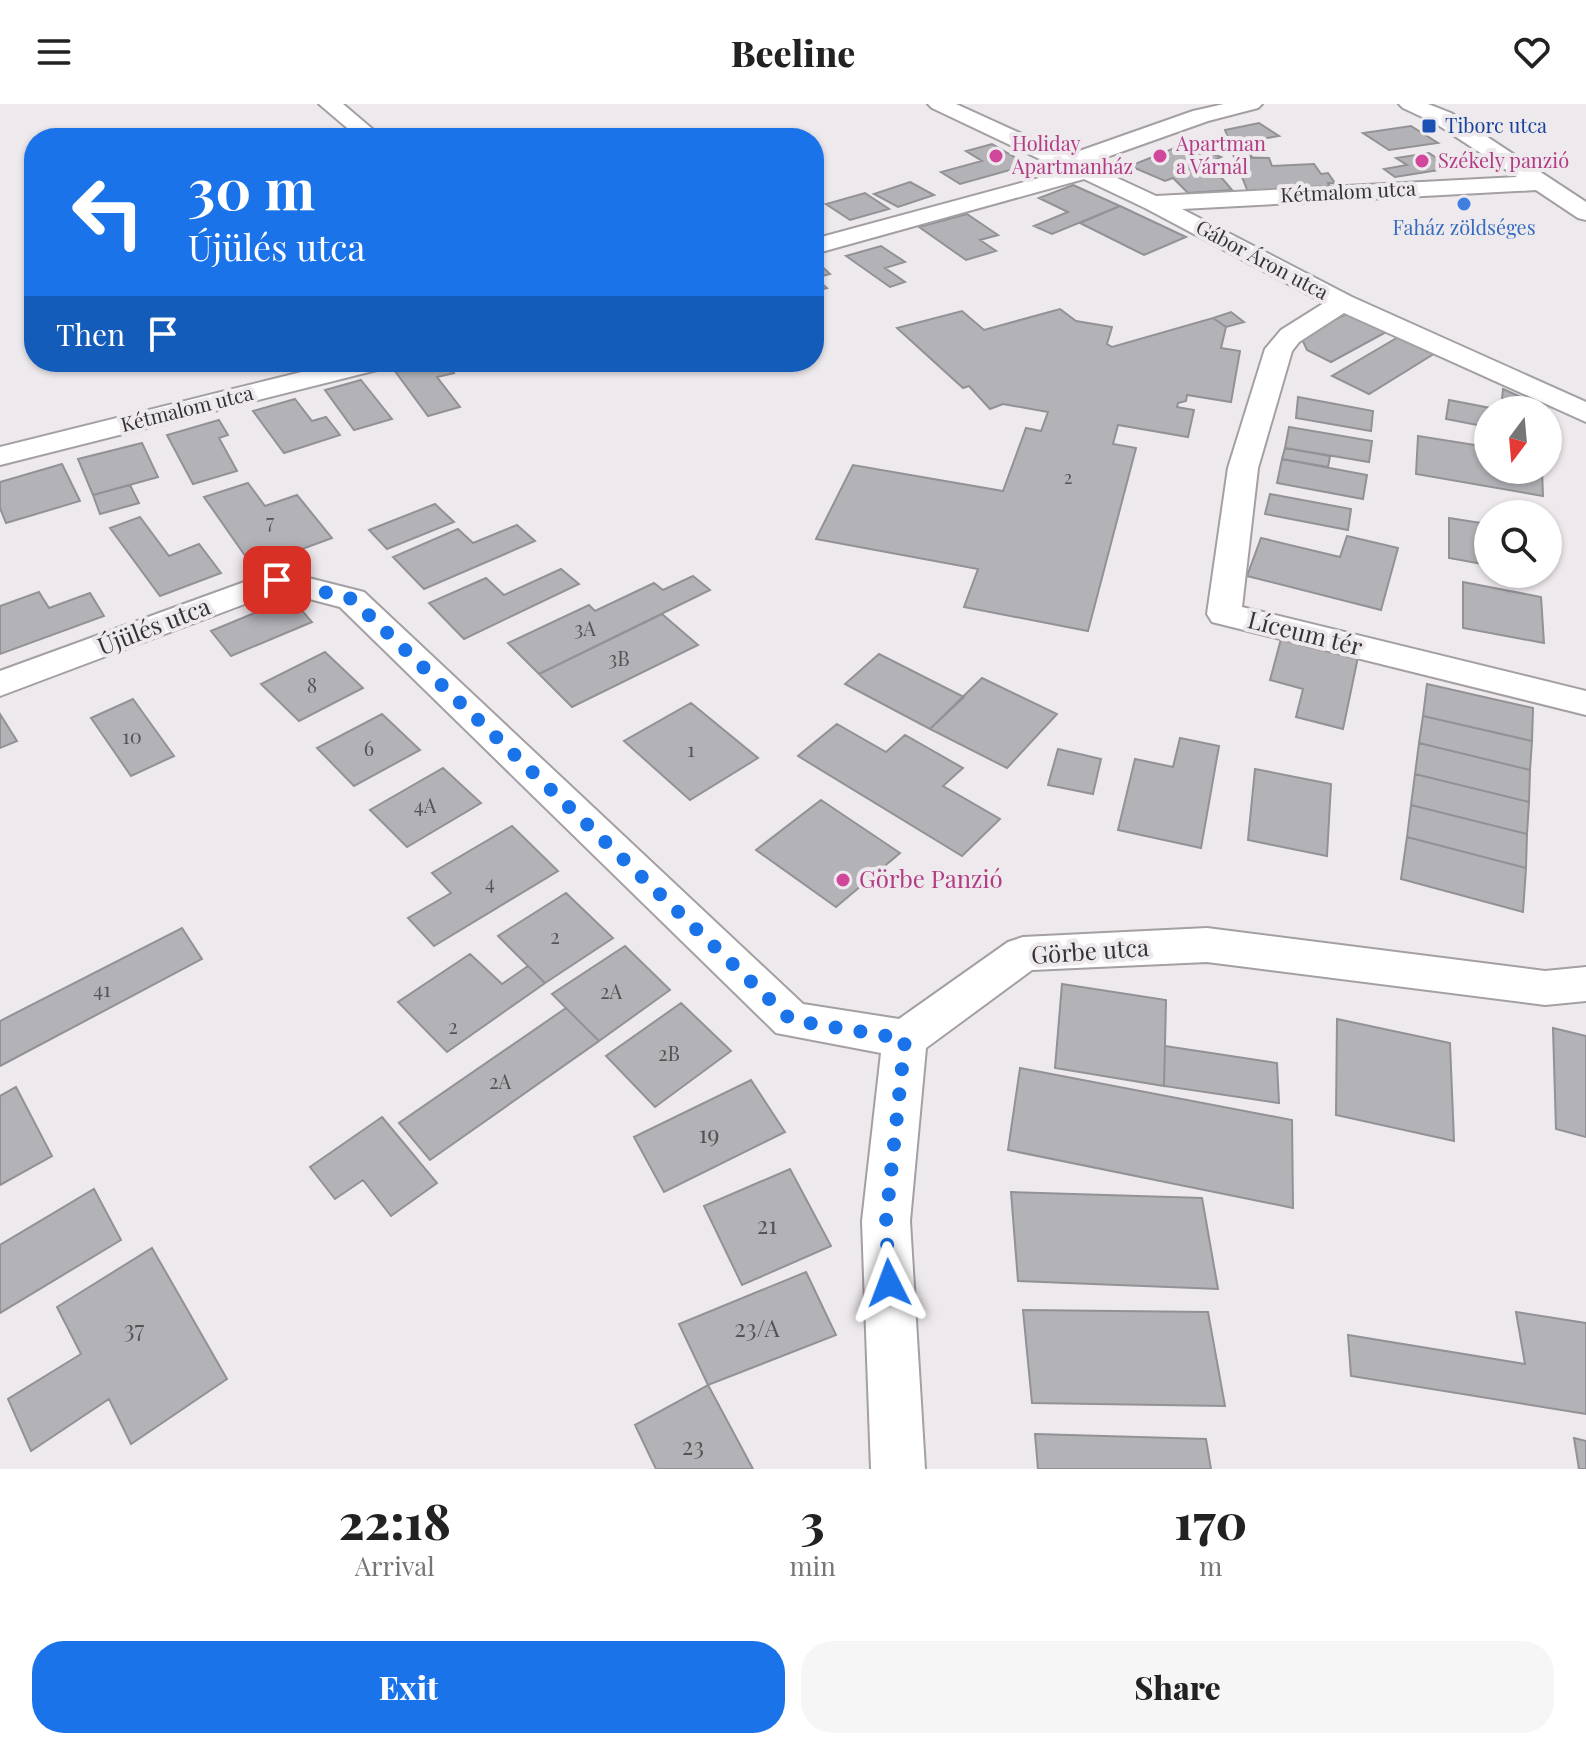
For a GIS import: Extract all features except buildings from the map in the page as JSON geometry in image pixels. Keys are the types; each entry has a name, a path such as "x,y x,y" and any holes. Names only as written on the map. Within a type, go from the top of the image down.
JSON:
{"street":[{"path":"330,104 360,128"},
{"name":"Gábor Áron utca","path":"939,104 1153,203 1343,303 1586,413"},
{"path":"824,244 1076,168 1201,116 1251,104"},
{"path":"1410,104 1436,111 1586,213"},
{"name":"Kétmalom utca","path":"1153,203 1542,183"},
{"name":"Líceum tér","path":"1343,303 1290,336 1279,349 1243,468 1224,614 1586,703"},
{"name":"Kétmalom utca","path":"0,456 335,372"},
{"name":"Újülés utca","path":"0,684 277,580 352,599 791,1020 905,1039"},
{"name":"Görbe utca","path":"905,1039 1023,954 1207,945 1545,988 1586,984"},
{"path":"898,1469 886,1221 905,1039"}],"place":[{"name":"Tiborc utca","path":"1429,126"},
{"name":"Holiday Apartmanház","path":"996,156"},
{"name":"Apartman a Várnál","path":"1160,156"},
{"name":"Székely panzió","path":"1422,161"},
{"name":"Faház zöldséges","path":"1464,204"},
{"name":"Görbe Panzió","path":"843,880"}],"route":[{"path":"277,580 352,599 791,1020 905,1039 886,1221 889,1283"}]}
